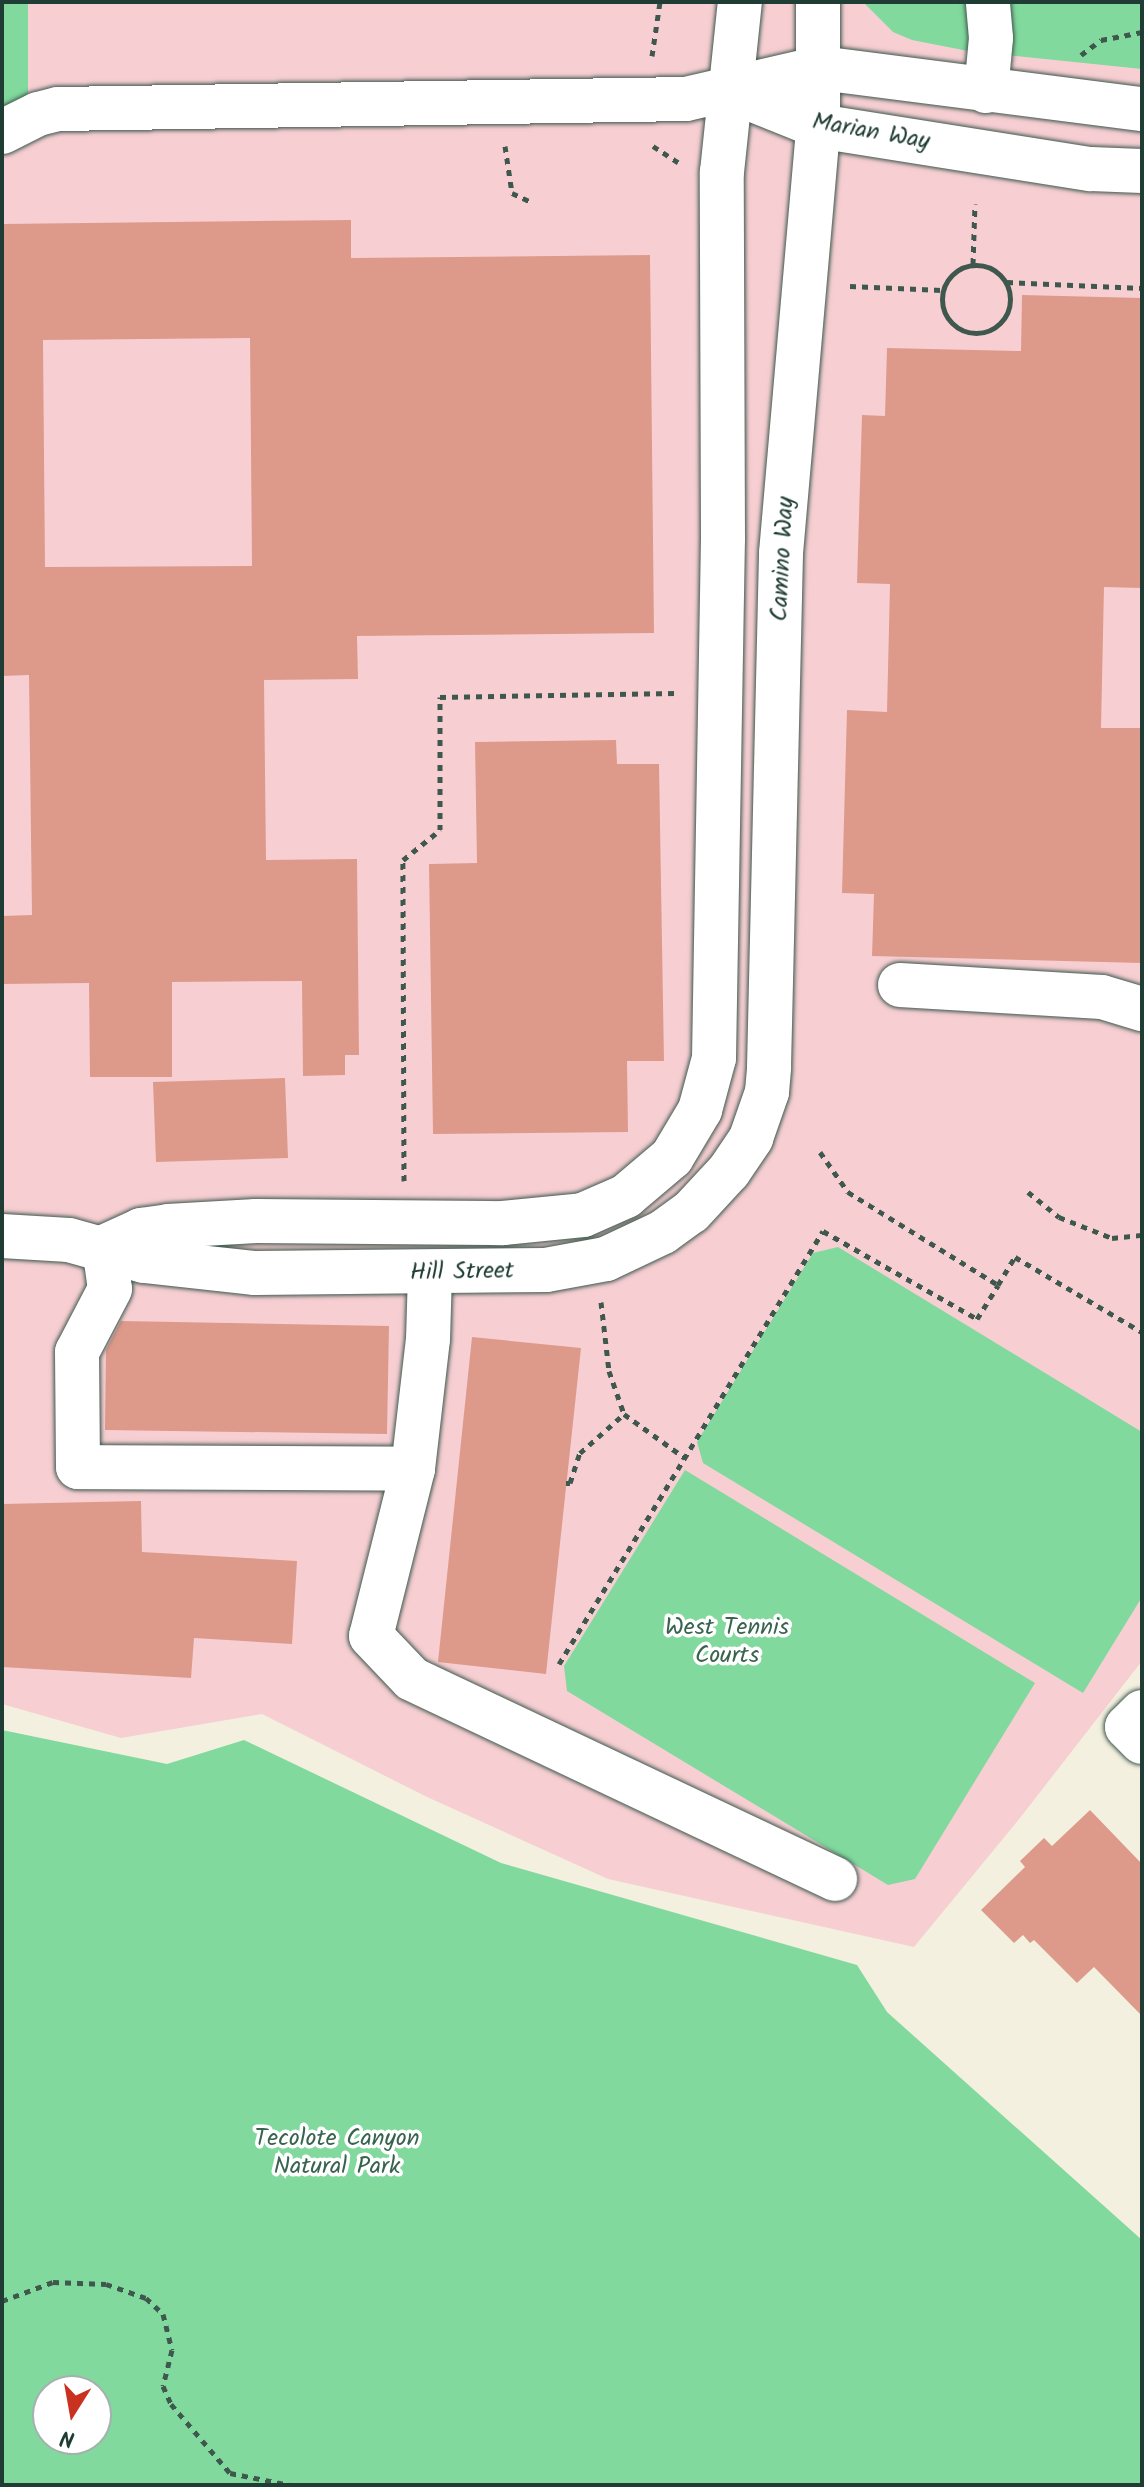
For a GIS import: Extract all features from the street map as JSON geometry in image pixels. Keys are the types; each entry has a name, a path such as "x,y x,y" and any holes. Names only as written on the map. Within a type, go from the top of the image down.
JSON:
{"street":[{"path":"719,691 723,539 722,172 740,2"},
{"name":"Camino Way","path":"760,1117 769,1067 781,553 818,126 818,2"},
{"path":"986,91 991,38 988,2"},
{"path":"2,132 38,114 58,109 660,101 731,91 820,68 1142,109"},
{"name":"Marian Way","path":"731,91 818,126 1091,169 1142,171"},
{"name":"Hill Street","path":"104,1247 141,1230 168,1226 271,1221 503,1223 583,1215 626,1196 672,1157 700,1110 710,1083 714,1058 719,691"},
{"path":"900,985 1102,997 1142,1009"},
{"name":"Hill Street","path":"2,1236 53,1238 104,1247 144,1261 255,1273 546,1270 606,1259 663,1232 691,1212 729,1171 760,1117"},
{"path":"104,1247 110,1289 77,1352 78,1467 413,1469"},
{"path":"430,1273 428,1339 413,1469 371,1636 412,1679 835,1879"}],"path":[{"path":"512,193 533,203"},
{"path":"973,264 975,204"},
{"path":"973,264 993,268 1006,282 1010,293 1007,315 1000,324 980,333 969,333 949,322 944,312 942,290 953,272 973,264"},
{"path":"1006,282 1142,288"},
{"path":"845,286 942,290"},
{"path":"404,1186 403,860 440,830 440,697 719,691"},
{"path":"820,1152 848,1192 998,1285"},
{"path":"1028,1192 1059,1217 1112,1238 1142,1235"},
{"path":"559,1664 823,1231 977,1319 1015,1257 1142,1332"},
{"path":"601,1301 609,1371 624,1414 685,1458"},
{"path":"566,1483 570,1483 580,1453 624,1414"},
{"path":"2,2301 53,2282 106,2284 146,2298 163,2314 172,2350 163,2386 171,2404 230,2473 290,2485"}],"shaded area":[{"path":"2,2 1142,2 1142,1661 1020,1818 914,1947 608,1879 427,1797 262,1714 121,1738 2,1704"}],"green space":[{"path":"2,2 28,2 28,104 2,116"},
{"path":"863,2 1142,2 1142,69 968,51 912,40 893,32"},
{"path":"838,1247 1142,1432 1142,1597 1083,1693 703,1463 697,1442 813,1253"},
{"name":"West Tennis Courts","path":"685,1470 1035,1683 915,1879 888,1885 567,1691 564,1666"},
{"name":"Tecolote Canyon Natural Park","path":"2,1730 167,1764 244,1740 501,1863 857,1965 887,2012 1142,2240 1142,2485 2,2485"}],"building":[{"path":"351,220 351,258 650,255 654,633 357,636 358,679 264,680 266,860 357,859 359,1055 345,1055 345,1075 303,1076 302,981 172,982 172,1077 90,1077 89,983 2,984 2,916 32,915 29,675 2,676 2,224","holes":["250,338 252,566 45,567 43,340"]},
{"path":"1022,295 1142,298 1142,588 1104,587 1101,728 1142,728 1142,963 872,956 874,894 842,893 847,710 887,712 890,584 857,583 862,415 885,416 887,348 1021,351"},
{"path":"616,740 617,764 659,764 664,1061 627,1061 628,1132 433,1134 429,864 477,863 475,742"},
{"path":"285,1078 288,1158 156,1162 153,1082"},
{"path":"121,1321 389,1326 387,1434 105,1430 106,1350"},
{"path":"472,1337 581,1348 546,1674 438,1662"},
{"path":"141,1501 142,1552 297,1561 292,1644 194,1638 191,1678 2,1667 2,1504"},
{"path":"1090,1810 1142,1864 1142,2016 1094,1967 1077,1983 1034,1940 1030,1943 1023,1935 1014,1943 981,1910 1025,1867 1020,1861 1044,1838 1052,1846"}]}
